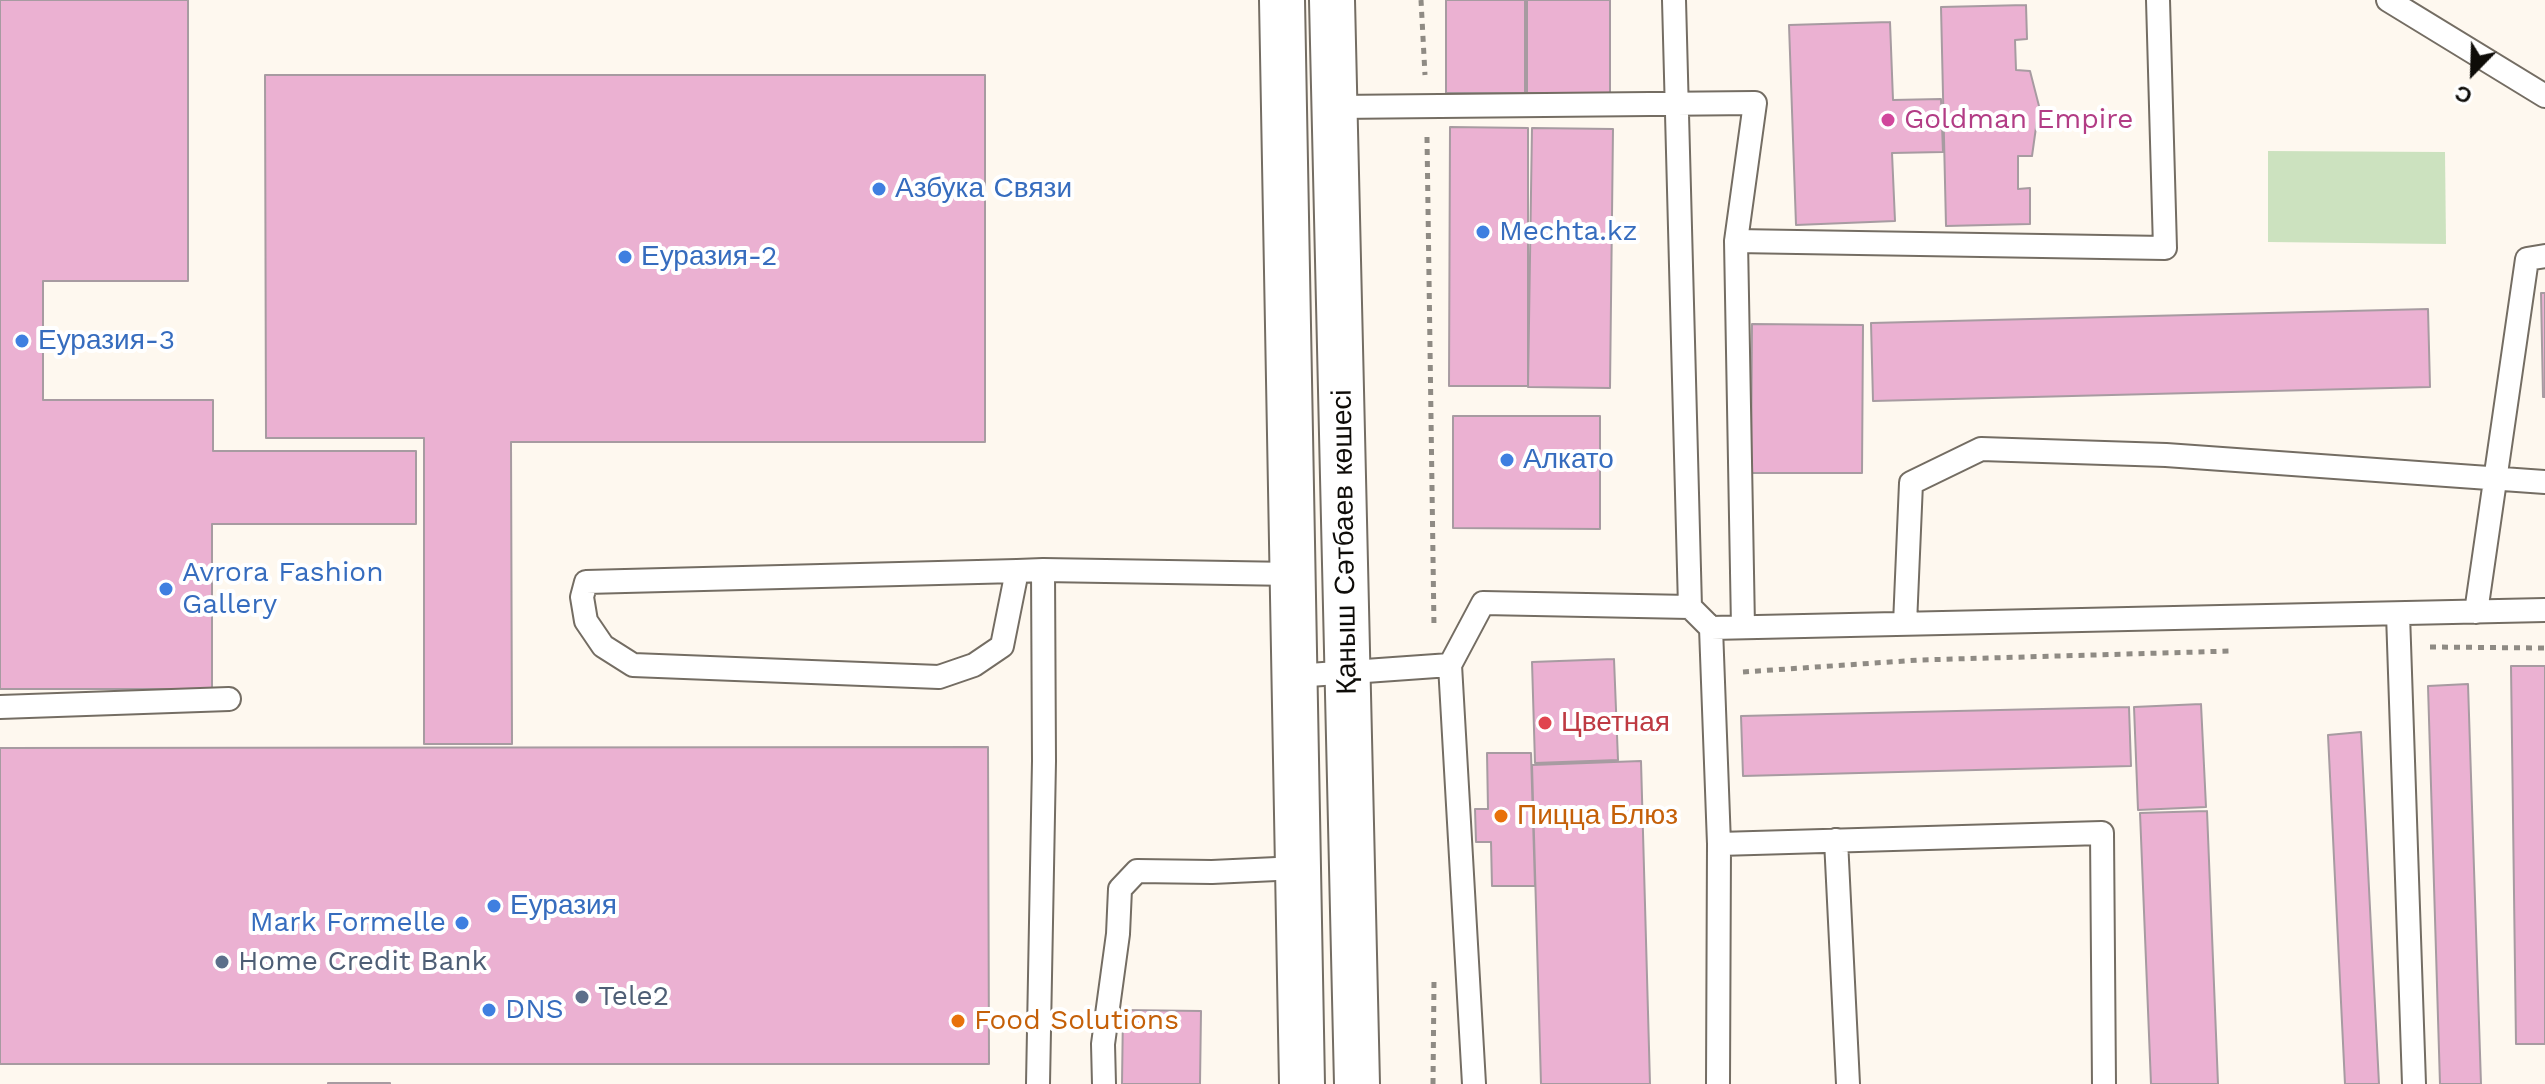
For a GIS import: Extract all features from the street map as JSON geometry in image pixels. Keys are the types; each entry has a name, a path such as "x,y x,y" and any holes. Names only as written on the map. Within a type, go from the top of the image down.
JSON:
{"main road":[{"name":"Қаныш Сәтбаев көшесі","path":"1282,0 1302,1084"},
{"name":"Қаныш Сәтбаев көшесі","path":"1332,0 1357,1084"}],"lane":[{"path":"1674,0 1690,607 1711,628 1713,673 1719,844 1718,1084"},
{"path":"1736,241 2165,248 2158,0"},
{"path":"2388,0 2545,96"},
{"path":"1335,107 1755,103 1736,241 1743,627"},
{"path":"2476,612 2527,259 2545,256"},
{"path":"1905,624 1911,483 1981,449 2166,455 2545,482"},
{"path":"1017,571 1002,646 974,665 939,677 633,665 603,646 586,621 582,597 586,582 1043,570 1293,574"},
{"path":"1038,1084 1044,761 1043,570"},
{"path":"1474,1084 1442,666 1483,603 1690,607"},
{"path":"1711,628 2545,610"},
{"path":"2398,614 2414,1084"},
{"path":"1295,676 1442,666"},
{"path":"0,707 229,699"},
{"path":"1719,844 2102,833 2104,1084"},
{"path":"1836,840 1848,1084"},
{"path":"1104,1084 1103,1044 1118,934 1120,889 1137,871 1298,868"}],"path":[{"path":"1421,0 1442,666"},
{"path":"2398,647 2545,648"},
{"path":"1713,673 1919,660 2239,651"},
{"path":"1433,1084 1434,978"}],"green space":[{"path":"2268,151 2445,152 2446,244 2268,242"}],"building":[{"name":"Еуразия-3","path":"0,0 188,0 188,281 43,281 43,400 213,400 213,451 416,451 416,524 212,524 212,689 0,689"},
{"path":"1446,0 1525,0 1525,93 1446,93"},
{"path":"1527,0 1610,0 1610,93 1527,93"},
{"path":"2026,5 2027,39 2015,40 2016,70 2030,71 2039,106 2032,156 2018,156 2018,189 2030,188 2030,224 1946,226 1941,7"},
{"path":"1890,22 1893,100 1941,99 1943,152 1892,153 1895,221 1796,225 1789,25"},
{"name":"Еуразия-2","path":"265,75 985,75 985,442 511,442 512,744 424,744 424,438 266,438"},
{"path":"1450,127 1528,128 1528,386 1449,386"},
{"path":"1532,128 1613,129 1610,388 1528,387"},
{"path":"2541,293 2545,293 2545,397 2543,397"},
{"path":"2428,309 2430,387 1873,401 1871,323"},
{"path":"1752,324 1863,325 1862,473 1751,473"},
{"path":"1453,416 1600,416 1600,529 1453,528"},
{"path":"1614,659 1618,760 1535,763 1532,662"},
{"path":"2511,666 2545,666 2545,1044 2516,1044"},
{"path":"2468,684 2481,1084 2440,1084 2428,686"},
{"path":"2201,704 2206,807 2138,810 2134,707"},
{"path":"2129,707 2131,766 1743,776 1741,716"},
{"path":"2361,732 2379,1084 2345,1084 2328,735"},
{"name":"Еуразия","path":"988,747 989,1064 0,1064 0,748"},
{"path":"1487,753 1531,753 1535,886 1492,886 1491,842 1476,842 1475,809 1488,809"},
{"path":"1641,761 1650,1084 1541,1084 1532,765"},
{"path":"2207,811 2218,1084 2151,1084 2140,813"},
{"path":"1123,1010 1201,1011 1200,1084 1122,1084"},
{"path":"390,1083 390,1084 328,1084"}],"place":[{"name":"Goldman Empire","path":"1888,120"},
{"name":"Азбука Связи","path":"879,189"},
{"name":"Mechta.kz","path":"1483,232"},
{"name":"Еуразия-2","path":"625,257"},
{"name":"Еуразия-3","path":"22,341"},
{"name":"Алкато","path":"1507,460"},
{"name":"Avrora Fashion Gallery","path":"166,589"},
{"name":"Цветная","path":"1545,723"},
{"name":"Пицца Блюз","path":"1501,816"},
{"name":"Еуразия","path":"494,906"},
{"name":"Mark Formelle","path":"462,923"},
{"name":"Home Credit Bank","path":"222,962"},
{"name":"Tele2","path":"582,997"},
{"name":"DNS","path":"489,1010"},
{"name":"Food Solutions","path":"958,1021"}]}
